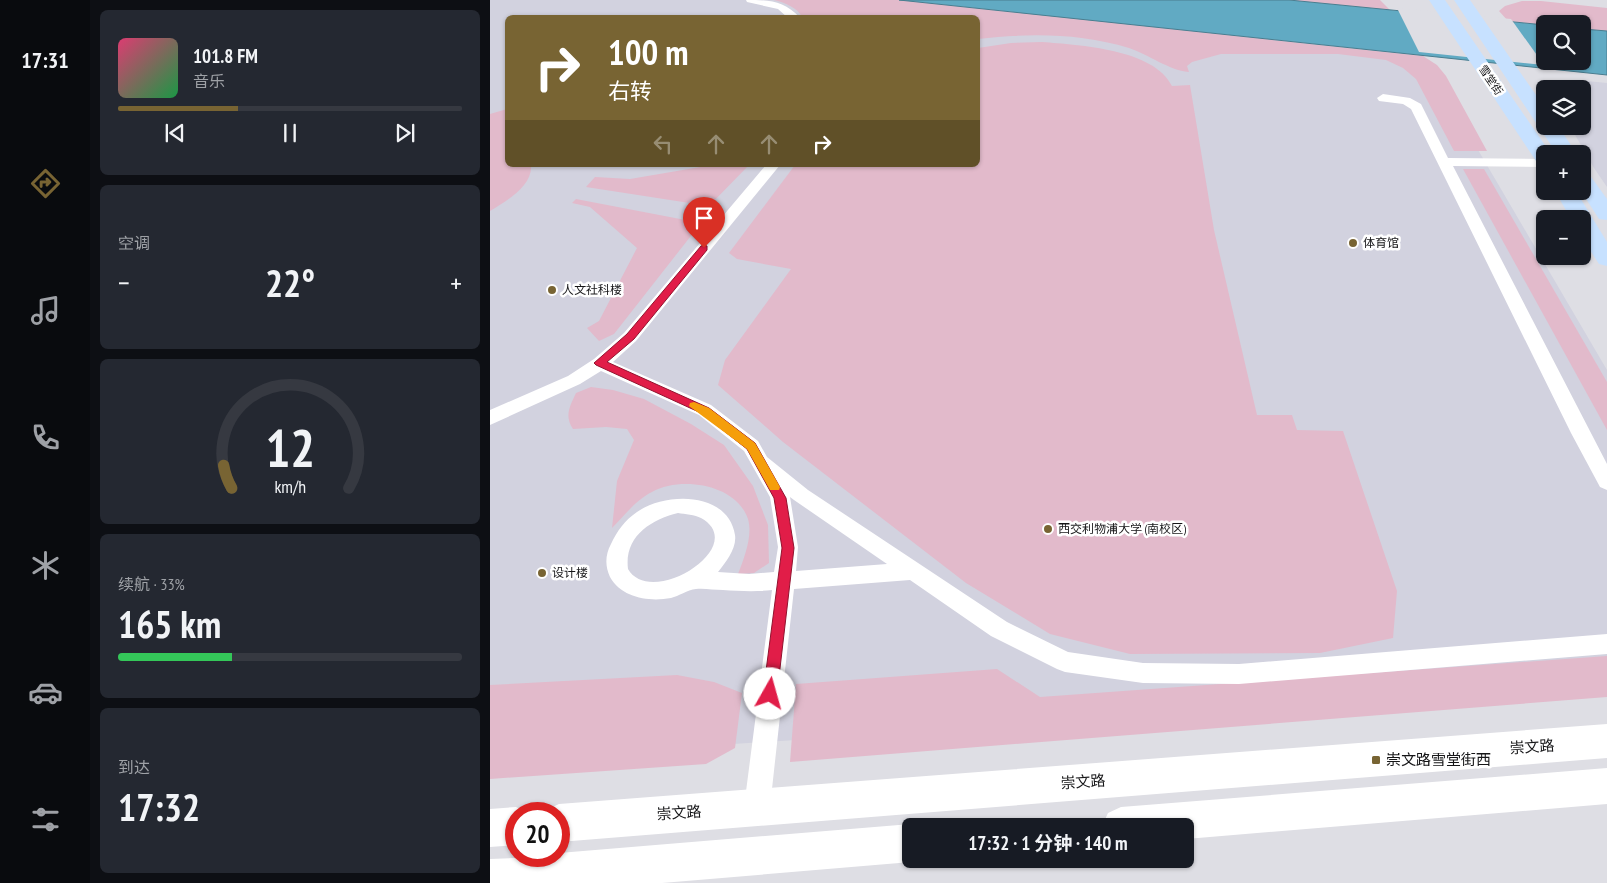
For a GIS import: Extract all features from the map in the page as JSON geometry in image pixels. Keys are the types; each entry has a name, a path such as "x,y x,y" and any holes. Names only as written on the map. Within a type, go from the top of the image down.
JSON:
{"main road":[{"name":"雪堂街","path":"1441,6 1536,146"},
{"name":"雪堂街","path":"1466,7 1536,109"},
{"path":"1591,191 1607,214"},
{"path":"1591,233 1607,259"}],"street":[{"name":"崇文路","path":"570,822 1607,741"},
{"path":"1194,820 1607,786"},
{"path":"490,828 505,827"},
{"path":"490,878 902,844"}],"lane":[{"path":"751,0 782,6 792,15"},
{"path":"1384,98 1406,101 1416,107 1580,433 1607,482"},
{"path":"1444,162 1536,164"},
{"path":"490,418 574,380 600,363 630,337 770,167"},
{"path":"600,363 705,410 751,446 780,498 788,548 757,807"},
{"path":"760,462 801,496 999,629 1065,662 1143,673 1239,674 1607,644"},
{"path":"695,580 710,569 720,556 724,542 724,529 718,518 708,510 694,506 678,505 661,509 644,517 630,529 620,542 616,557 618,571 627,582 641,589 659,591 678,588 695,580 749,583 913,571"}],"shaded area":[{"name":"西交利物浦大学 (南校区)","path":"490,0 899,0 1423,56 1536,249 1536,265 1545,265 1607,370 1607,687 490,760"},
{"path":"774,0 899,0 1423,56 1437,65 1446,76 1487,151 1454,151 1416,79 1403,68 1386,60 1338,54 1221,54 1192,62 1187,66 1189,72 1166,65 1129,48 1092,39 1035,35 980,39 980,15 801,15 782,2"},
{"path":"1289,0 1380,0 1390,10"},
{"path":"1522,1 1541,1 1607,8 1607,31 1591,30 1591,15 1536,15 1536,24 1508,21 1499,11 1505,6"},
{"path":"1042,42 1095,47 1114,51 1149,64 1163,74 1172,86 1190,85 1214,230 1257,415 1292,415 1297,430 1343,431 1397,591 1393,638 1320,653 1130,654 1050,634 966,583 783,442 718,385 725,360 791,269 737,259 729,253 794,167 980,167 980,48 1011,43"},
{"path":"1591,81 1607,83 1607,187 1591,163 1591,145 1581,145 1575,135 1591,135"},
{"path":"505,110 505,167 531,167 528,180 523,186 490,211 490,114"},
{"path":"700,167 747,167 709,206 586,187 595,177 630,179"},
{"path":"1463,169 1484,169 1536,259 1536,265 1539,265 1607,382 1607,430"},
{"path":"576,199 701,223 614,334 599,341 587,328 599,321 637,248 590,207 572,203"},
{"path":"591,387 613,390 644,399 691,424 724,445 753,486 768,525 769,563 754,573 738,574 749,540 748,519 742,507 732,498 706,486 678,485 664,487 652,492 636,503 612,528 617,481 634,440 627,429 606,427 573,429 568,415 572,402 576,393"},
{"path":"1607,656 1607,697 790,762 796,684 997,669 1040,697"},
{"path":"677,675 714,682 742,693 735,748 706,764 490,779 490,685"}],"water":[{"path":"899,0 1289,0 1536,24 1536,67"},
{"path":"1591,30 1607,31 1607,75 1560,70 1591,70"}],"pier":[{"path":"1397,8 1511,19 1536,54 1536,64 1419,52"}],"slow traffic":[{"path":"694,406 705,410 751,446 774,487"}],"place":[{"name":"体育馆","path":"1353,243"},
{"name":"人文社科楼","path":"552,290"},
{"name":"西交利物浦大学 (南校区)","path":"1048,529"},
{"name":"设计楼","path":"542,573"},
{"name":"崇文路雪堂街西","path":"1376,760"}],"route":[{"path":"704,248 630,337 600,363 705,410 751,446 780,498 788,548 770,694"}]}
